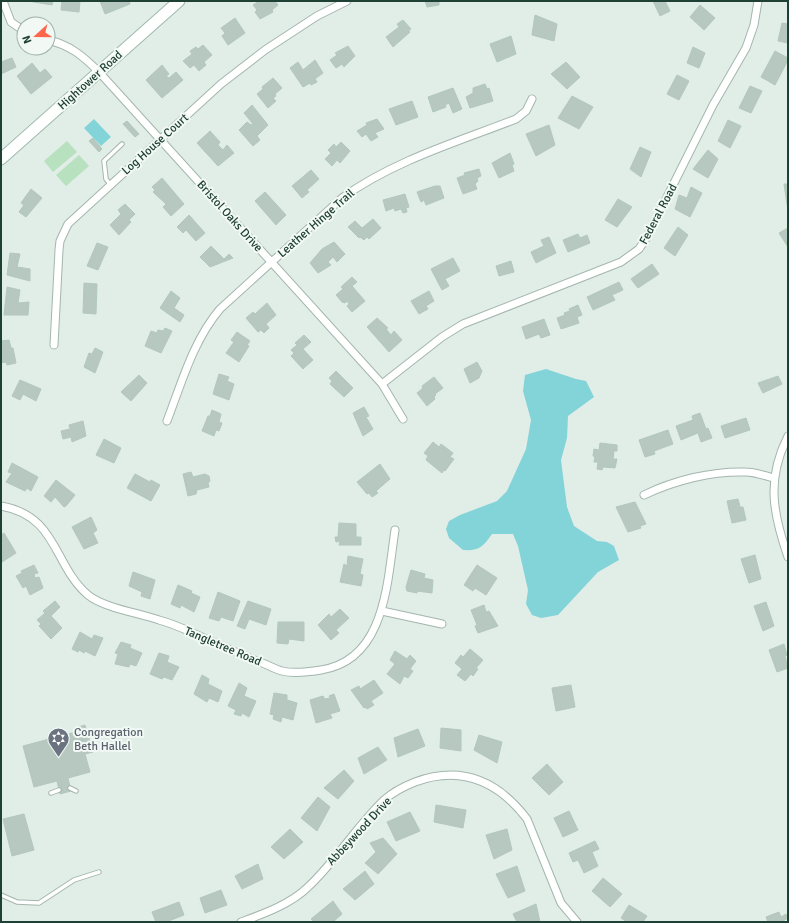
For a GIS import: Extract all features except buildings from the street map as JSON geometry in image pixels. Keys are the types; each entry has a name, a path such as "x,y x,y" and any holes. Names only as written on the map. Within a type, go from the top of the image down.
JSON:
{"street":[{"path":"3,1 11,22 16,25"},
{"name":"Hightower Road","path":"1,159 179,1"},
{"name":"Log House Court","path":"54,345 60,240 74,217 220,84 265,50 317,16 347,1"},
{"name":"Federal Road","path":"382,384 442,337 463,324 621,262 639,249 648,237 713,105 746,48 754,25 758,1"},
{"name":"Bristol Oaks Drive","path":"56,43 73,48 99,72 382,384 403,419"},
{"name":"Leather Hinge Trail","path":"167,421 198,341 207,325 220,309 342,198 363,183 392,168 516,120 526,111 532,99"},
{"path":"788,436 779,455 774,478 776,516 788,557"},
{"path":"644,495 658,488 699,477 719,474 748,472 774,478"},
{"name":"Tangletree Road","path":"1,506 12,508 36,520 53,542 72,575 89,595 106,604 160,620 282,671 305,672 330,668 346,663 362,649 373,632 382,611 395,530"},
{"path":"382,611 442,624"},
{"name":"Abbeywood Drive","path":"241,922 274,908 308,887 385,800 410,784 448,774 465,776 489,785 503,794 519,809 527,819 560,902 578,922"}],"lane":[{"path":"110,184 106,179 104,161 122,144"},
{"path":"70,788 76,791"},
{"path":"51,793 59,790"},
{"path":"1,895 17,902 39,903 74,880 99,872"}],"green space":[{"path":"67,141 77,152 53,172 44,161"},
{"path":"79,155 89,166 66,186 56,175"}],"water":[{"path":"94,119 111,137 101,146 84,128"},
{"path":"546,369 586,381 594,397 568,416 567,438 561,460 567,507 574,526 597,541 607,542 614,546 619,560 598,572 558,615 541,618 532,615 526,604 528,590 518,546 513,534 492,534 483,545 477,549 463,550 449,538 446,529 449,521 460,515 497,501 507,491 526,449 531,420 523,391 525,375"}],"place":[{"name":"Congregation Beth Hallel","path":"59,758"}]}
